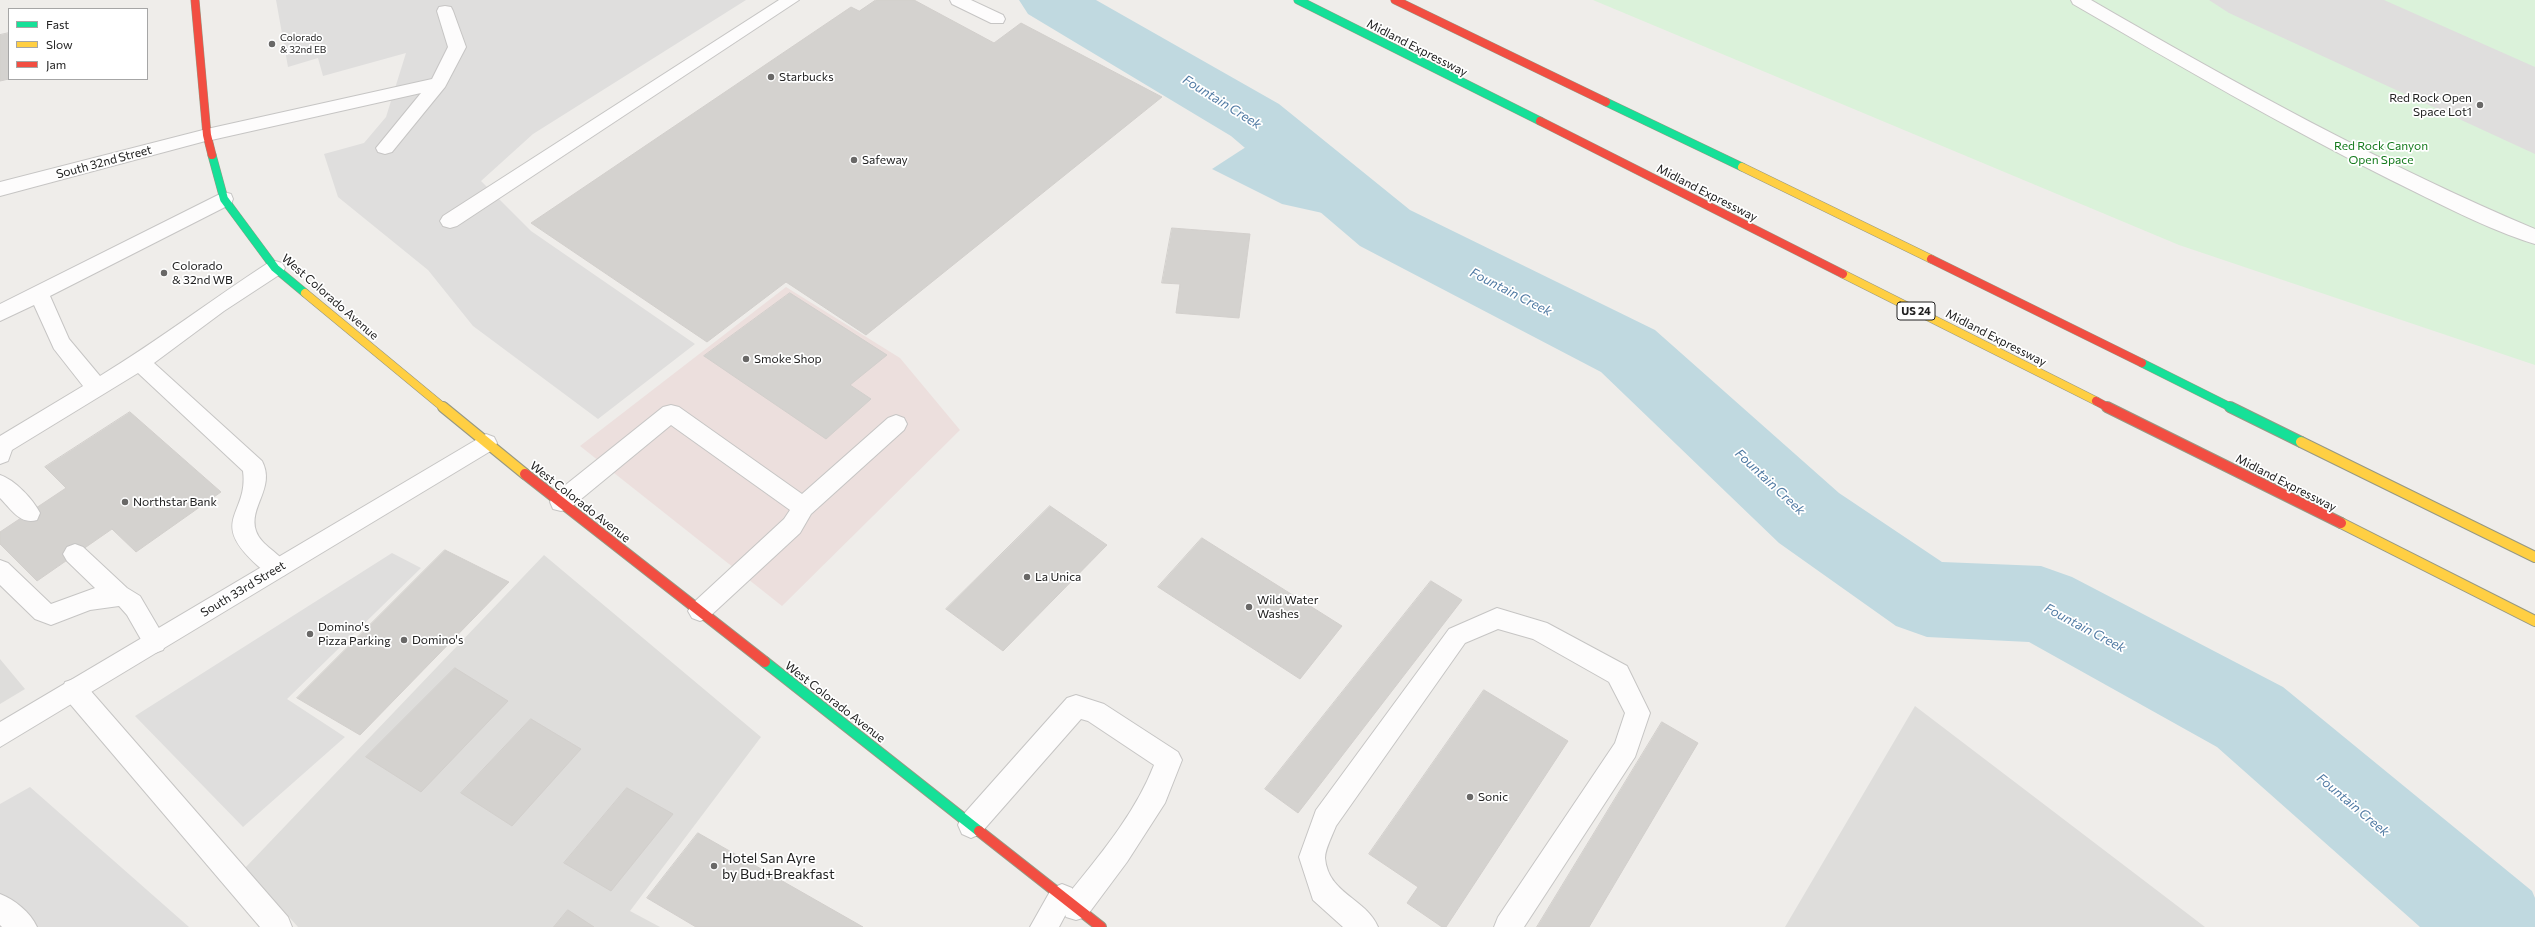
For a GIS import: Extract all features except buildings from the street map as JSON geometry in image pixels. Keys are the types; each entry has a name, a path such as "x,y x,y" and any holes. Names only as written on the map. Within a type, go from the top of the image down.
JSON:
{"main road":[{"name":"West Colorado Avenue","path":"195,0 207,135 224,199 275,268 486,443 1101,927"},
{"name":"Midland Expressway","path":"1298,0 2535,621"},
{"path":"1395,0 1806,198 2535,557"}],"street":[{"path":"450,221 791,0"},
{"path":"958,0 997,19"},
{"path":"2079,0 2281,116 2375,166 2535,237"},
{"path":"385,148 439,83 457,47 445,11"},
{"name":"South 32nd Street","path":"0,189 207,135 439,83"},
{"path":"0,313 224,199"},
{"path":"0,455 3,445 140,362 217,306 275,268"},
{"path":"39,294 61,343 97,388"},
{"path":"140,362 254,467 257,478 243,524 245,533 277,568"},
{"path":"561,502 672,413 803,507"},
{"path":"700,611 792,526 803,507 896,424"},
{"name":"South 33rd Street","path":"0,735 486,443"},
{"path":"0,484 29,513"},
{"path":"75,554 119,595 128,599 155,642"},
{"path":"0,570 43,612 51,615 103,596 119,595"},
{"path":"1364,927 1322,891 1312,857 1325,819 1458,636 1497,618 1539,630 1618,674 1638,713 1626,749 1508,927"},
{"path":"74,690 278,927"},
{"path":"971,825 1076,706 1095,712 1169,760 1156,794 1118,852 1044,927"},
{"path":"0,907 23,927"}],"shaded area":[{"path":"276,0 746,0 533,134 481,181 531,231 695,344 598,419 473,326 428,270 338,197 324,154 364,143 386,117 406,53 323,76 318,58 288,67"},
{"name":"Red Rock Open Space Lot1","path":"2209,0 2384,0 2535,67 2535,154 2229,13"},
{"path":"786,287 900,358 960,430 782,606 580,446"},
{"name":"Domino's Pizza Parking","path":"392,553 421,568 287,699 345,737 243,827 135,716"},
{"path":"544,555 761,737 630,911 660,927 298,927 245,868"},
{"path":"0,659 25,689 0,704"},
{"path":"1915,706 2205,927 1785,927"},
{"path":"30,787 189,927 0,927 0,804"}],"green space":[{"name":"Red Rock Canyon Open Space","path":"1593,0 2535,0 2535,365 2179,245"}],"water":[{"path":"1286,121 1346,164 1380,208 1363,222 1282,204 1212,169"}],"waterway":[{"name":"Fountain Creek","path":"1050,0 1255,120 1385,228 1628,351 1809,518 1927,599 2041,604 2250,717 2496,927"}],"traffic: fast":[{"path":"1298,0 1540,121"},
{"path":"1606,102 1742,167"},
{"path":"212,155 224,199 275,268 305,293"},
{"path":"2142,363 2301,442"},
{"path":"765,662 979,831"}],"traffic: slow":[{"path":"1742,167 1931,259"},
{"path":"1843,274 2096,401"},
{"path":"305,293 525,474"},
{"path":"2301,442 2535,557"},
{"path":"2341,523 2535,621"}],"traffic: jam":[{"path":"195,0 207,135 212,155"},
{"path":"1395,0 1606,102"},
{"path":"1540,121 1843,274"},
{"path":"1931,259 2142,363"},
{"path":"2096,401 2341,523"},
{"path":"525,474 765,662"},
{"path":"979,831 1101,927"}],"place":[{"name":"Colorado & 32nd EB","path":"272,44"},
{"name":"Starbucks","path":"771,77"},
{"name":"Red Rock Open Space Lot1","path":"2480,105"},
{"name":"Safeway","path":"854,160"},
{"name":"Colorado & 32nd WB","path":"164,273"},
{"name":"Smoke Shop","path":"746,359"},
{"name":"Northstar Bank","path":"125,502"},
{"name":"La Unica","path":"1027,577"},
{"name":"Wild Water Washes","path":"1249,607"},
{"name":"Domino's Pizza Parking","path":"310,634"},
{"name":"Domino's","path":"404,640"},
{"name":"Sonic","path":"1470,797"},
{"name":"Hotel San Ayre by Bud+Breakfast","path":"714,866"}]}
